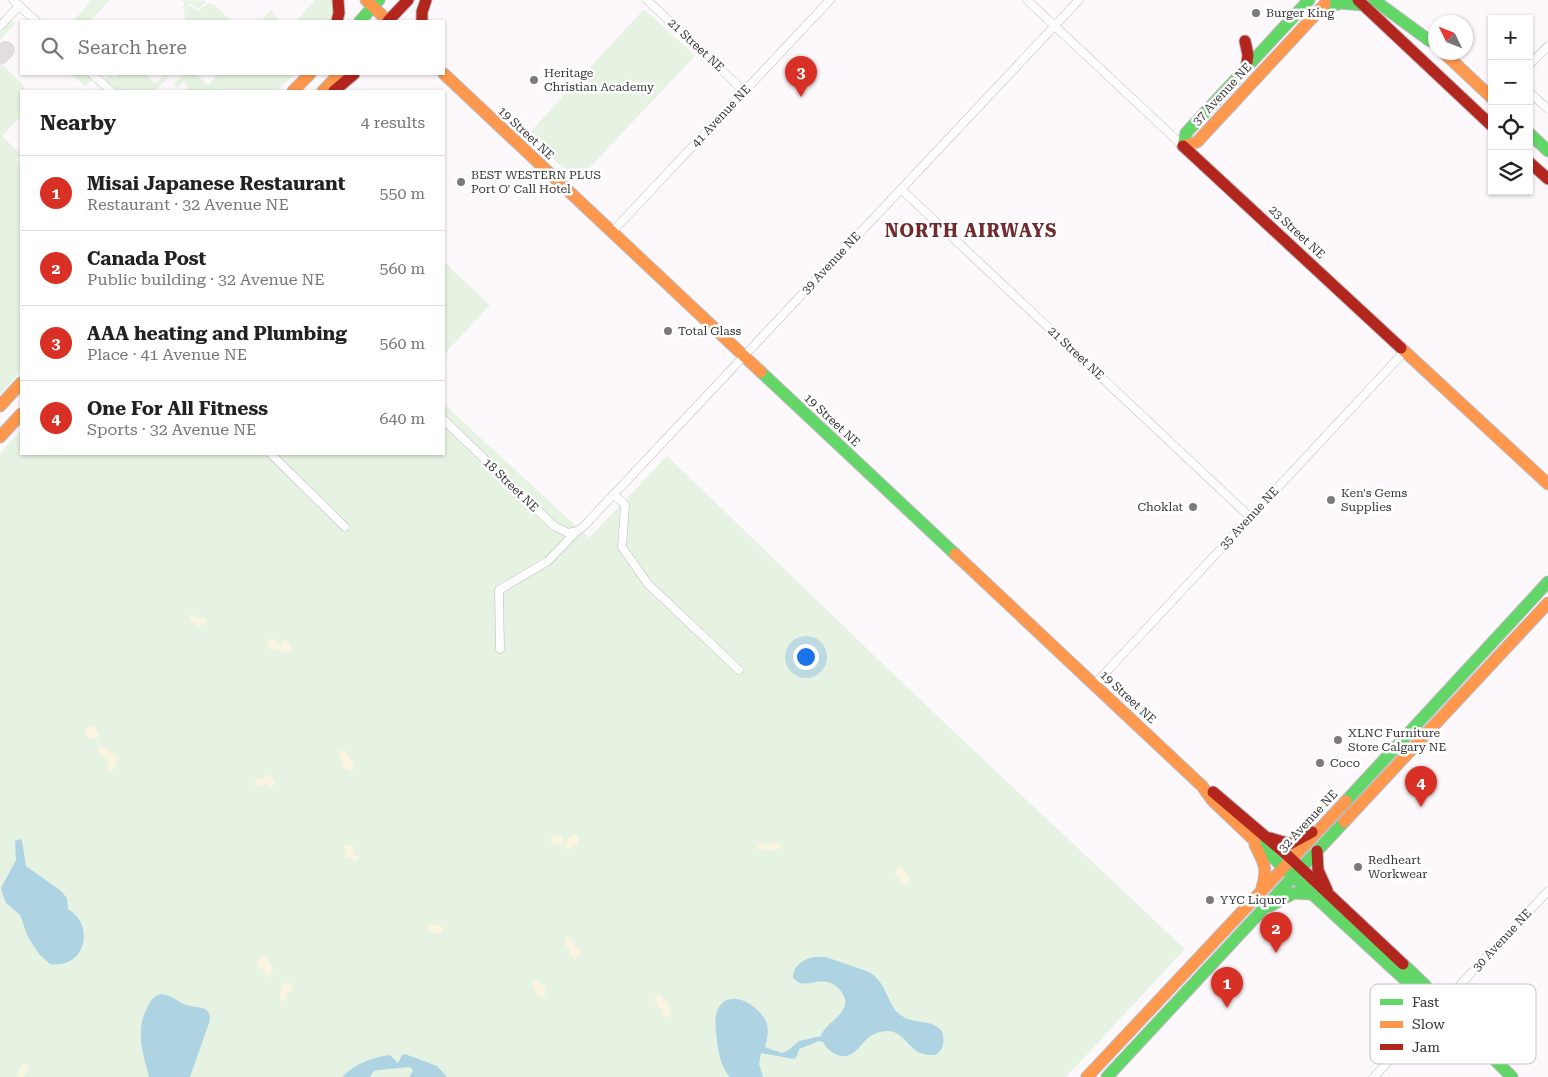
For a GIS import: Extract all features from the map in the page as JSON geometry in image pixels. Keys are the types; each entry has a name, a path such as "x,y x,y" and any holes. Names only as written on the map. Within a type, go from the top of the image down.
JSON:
{"street":[{"path":"337,20 338,0"},
{"path":"388,20 388,12 396,0"},
{"path":"389,20 408,0"},
{"path":"422,20 422,12 426,0"},
{"name":"21 Street NE","path":"647,0 744,91"},
{"name":"41 Avenue NE","path":"612,232 830,0"},
{"name":"23 Street NE","path":"1027,0 1548,484"},
{"name":"39 Avenue NE","path":"500,649 499,590 548,561 580,529 1078,0"},
{"name":"37 Avenue NE","path":"1309,0 1186,133 1183,146 1197,142 1329,0"},
{"path":"1374,0 1428,39"},
{"path":"1387,0 1428,38"},
{"path":"373,2 387,20"},
{"path":"361,20 373,2"},
{"path":"370,20 373,2"},
{"path":"1320,10 1335,3 1360,2 1488,122"},
{"path":"0,26 16,3 35,20"},
{"path":"1245,41 1248,53 1246,69"},
{"path":"1533,61 1548,46"},
{"path":"1234,101 1260,66 1260,54"},
{"path":"1452,60 1488,94"},
{"path":"93,75 110,90"},
{"path":"289,90 301,75"},
{"path":"294,90 309,75"},
{"path":"317,90 329,75"},
{"path":"324,90 338,75"},
{"path":"335,90 353,75"},
{"name":"19 Street NE","path":"445,75 1202,786 1212,800 1252,839 1288,864"},
{"path":"1533,96 1548,109"},
{"path":"1533,137 1548,151"},
{"path":"1533,166 1548,179"},
{"name":"21 Street NE","path":"901,189 1250,517"},
{"name":"35 Avenue NE","path":"1094,684 1404,352"},
{"path":"0,406 20,384"},
{"path":"0,437 20,415"},
{"name":"18 Street NE","path":"445,421 554,526 568,533 580,529"},
{"path":"272,455 346,527"},
{"path":"614,494 625,505 622,547 648,584 739,670"},
{"name":"32 Avenue NE","path":"1087,1077 1288,864 1548,582"},
{"path":"1107,1077 1548,603"},
{"name":"19 Street NE","path":"1202,786 1218,795 1265,836 1296,872 1330,896 1425,984"},
{"path":"1265,836 1290,844 1322,826"},
{"path":"1252,839 1266,866 1267,874 1260,893"},
{"path":"1317,851 1318,870 1330,896"},
{"name":"19 Street NE","path":"1296,872 1311,894 1409,984"},
{"name":"30 Avenue NE","path":"1461,984 1548,891"},
{"path":"1261,910 1293,893 1311,894"},
{"name":"30 Avenue NE","path":"1374,1077 1386,1064"},
{"name":"19 Street NE","path":"1499,1064 1512,1077"}],"green space":[{"path":"92,0 110,0 91,20 74,20"},
{"path":"182,0 206,1 199,9 190,3 184,9 182,7 185,4"},
{"path":"315,0 333,0 333,20 297,20"},
{"path":"207,4 213,4 231,20 186,20 183,12 189,5 198,11"},
{"path":"644,9 695,56 577,181 529,137 531,131"},
{"path":"271,10 279,20 262,20"},
{"path":"11,20 15,24 0,40 0,32"},
{"path":"2,65 22,83 25,90 20,90 20,117 2,136 20,153 17,160 20,164 20,372 0,394 0,67"},
{"path":"71,75 87,75 92,80 85,86"},
{"path":"109,75 115,79 119,75 146,75 155,83 163,75 166,75 168,78 156,90 116,90 105,80"},
{"path":"182,75 197,75 208,85 217,75 294,75 278,90 185,90 188,87 183,82 178,88 173,85"},
{"path":"445,263 490,305 445,353"},
{"path":"445,405 589,538 667,456 932,711 1185,949 1066,1077 0,1077 0,453 20,431 20,455 445,455"}],"sand":[{"path":"192,614 198,619 202,617 206,619 205,624 197,627 189,619"},
{"path":"272,639 281,644 286,640 291,645 291,650 284,653 280,650 269,648 268,642"},
{"path":"91,726 100,733 97,739 90,738 85,733 85,729"},
{"path":"101,746 118,757 116,766 111,771 107,770 109,761 99,752"},
{"path":"340,750 345,751 354,764 352,771 348,771 345,768 339,754"},
{"path":"270,775 276,781 273,786 271,787 266,783 261,787 254,784 256,779 262,779"},
{"path":"561,835 564,840 562,845 556,845 551,842 551,837"},
{"path":"577,835 579,839 578,843 568,851 565,848 567,839"},
{"path":"777,842 782,845 775,851 768,849 759,851 757,847 760,843 769,845"},
{"path":"350,844 354,847 353,853 359,858 357,861 346,857 344,847"},
{"path":"898,867 901,867 910,879 910,883 903,885 899,882 900,877 895,873"},
{"path":"432,924 443,927 442,932 439,934 428,931 427,925"},
{"path":"567,937 580,950 581,953 575,959 570,955 570,949 565,945"},
{"path":"263,956 270,959 268,963 273,968 269,977 266,975 265,969 256,965"},
{"path":"534,980 537,980 546,988 545,996 541,997 535,991 532,983"},
{"path":"289,983 293,987 286,994 286,1000 281,1002 280,992 282,985"},
{"path":"657,995 661,995 663,1001 667,1001 671,1012 667,1017 664,1017 662,1010 654,1001"},
{"path":"23,1064 27,1064 29,1068 23,1077 18,1077 17,1073"}],"water":[{"path":"20,839 22,841 26,866 61,891 67,898 68,909 77,916 82,925 83,945 72,960 62,964 50,964 39,954 28,937 20,915 6,903 2,893 1,888 16,860 15,841"},
{"path":"814,957 826,957 869,972 876,977 897,1012 907,1019 933,1024 942,1031 943,1042 940,1051 935,1055 923,1054 918,1052 899,1035 888,1031 875,1033 853,1053 844,1056 832,1052 823,1042 819,1041 799,1049 794,1059 761,1053 759,1064 763,1077 730,1077 724,1069 721,1060 716,1034 716,1015 722,1003 736,999 751,1005 764,1017 768,1027 765,1047 782,1053 799,1041 821,1036 828,1025 843,1010 845,997 834,985 829,982 799,983 793,978 793,973 800,963"},
{"path":"160,994 170,996 186,1005 203,1008 209,1013 209,1023 190,1077 149,1077 141,1042 141,1025 149,1003"},
{"path":"405,1054 437,1066 447,1077 409,1077 413,1071 410,1067 374,1071 370,1077 342,1077 352,1068 370,1059 390,1055 398,1063 402,1055"}],"taxiway":[{"path":"0,56 6,50"}],"traffic: fast":[{"path":"361,20 379,0"},
{"path":"1183,146 1186,133 1309,0"},
{"path":"1374,0 1428,40"},
{"path":"1320,10 1341,3 1363,5"},
{"path":"1533,137 1548,151"},
{"path":"761,372 955,554"},
{"path":"1346,801 1548,582"},
{"path":"1107,1077 1344,822"},
{"path":"1255,841 1409,984"},
{"path":"1270,906 1294,893 1311,894"},
{"path":"1403,964 1424,984"},
{"path":"1499,1064 1512,1077"}],"traffic: slow":[{"path":"366,0 387,20"},
{"path":"1183,146 1197,142 1325,4"},
{"path":"1452,60 1488,94"},
{"path":"294,90 309,75"},
{"path":"324,90 338,75"},
{"path":"445,75 761,372"},
{"path":"1401,348 1548,484"},
{"path":"0,406 20,384"},
{"path":"0,437 20,415"},
{"path":"955,554 1202,786 1212,800 1255,841"},
{"path":"1344,822 1548,603"},
{"path":"1087,1077 1346,801"},
{"path":"1255,845 1261,856 1265,871 1262,888"}],"traffic: jam":[{"path":"337,20 338,0"},
{"path":"389,20 408,0"},
{"path":"422,20 422,12 426,0"},
{"path":"1358,0 1488,122"},
{"path":"1245,41 1248,55 1246,69"},
{"path":"335,90 353,75"},
{"path":"1183,146 1401,348"},
{"path":"1533,166 1548,179"},
{"path":"1213,792 1287,855 1403,964"},
{"path":"1270,838 1290,844 1312,832"},
{"path":"1317,851 1318,870 1327,890"}],"place":[{"name":"Burger King","path":"1256,13"},
{"name":"Heritage Christian Academy","path":"534,80"},
{"name":"AAA heating and Plumbing","path":"801,97"},
{"name":"BEST WESTERN PLUS Port O' Call Hotel","path":"461,182"},
{"name":"Total Glass","path":"668,331"},
{"name":"Ken's Gems Supplies","path":"1331,500"},
{"name":"Choklat","path":"1193,507"},
{"name":"XLNC Furniture Store Calgary NE","path":"1338,740"},
{"name":"Coco","path":"1320,763"},
{"name":"One For All Fitness","path":"1421,807"},
{"name":"Redheart Workwear","path":"1358,867"},
{"name":"YYC Liquor","path":"1210,900"},
{"name":"Canada Post","path":"1276,953"},
{"name":"Misai Japanese Restaurant","path":"1227,1008"}],"district":[{"name":"NORTH AIRWAYS","path":"971,231"}]}
